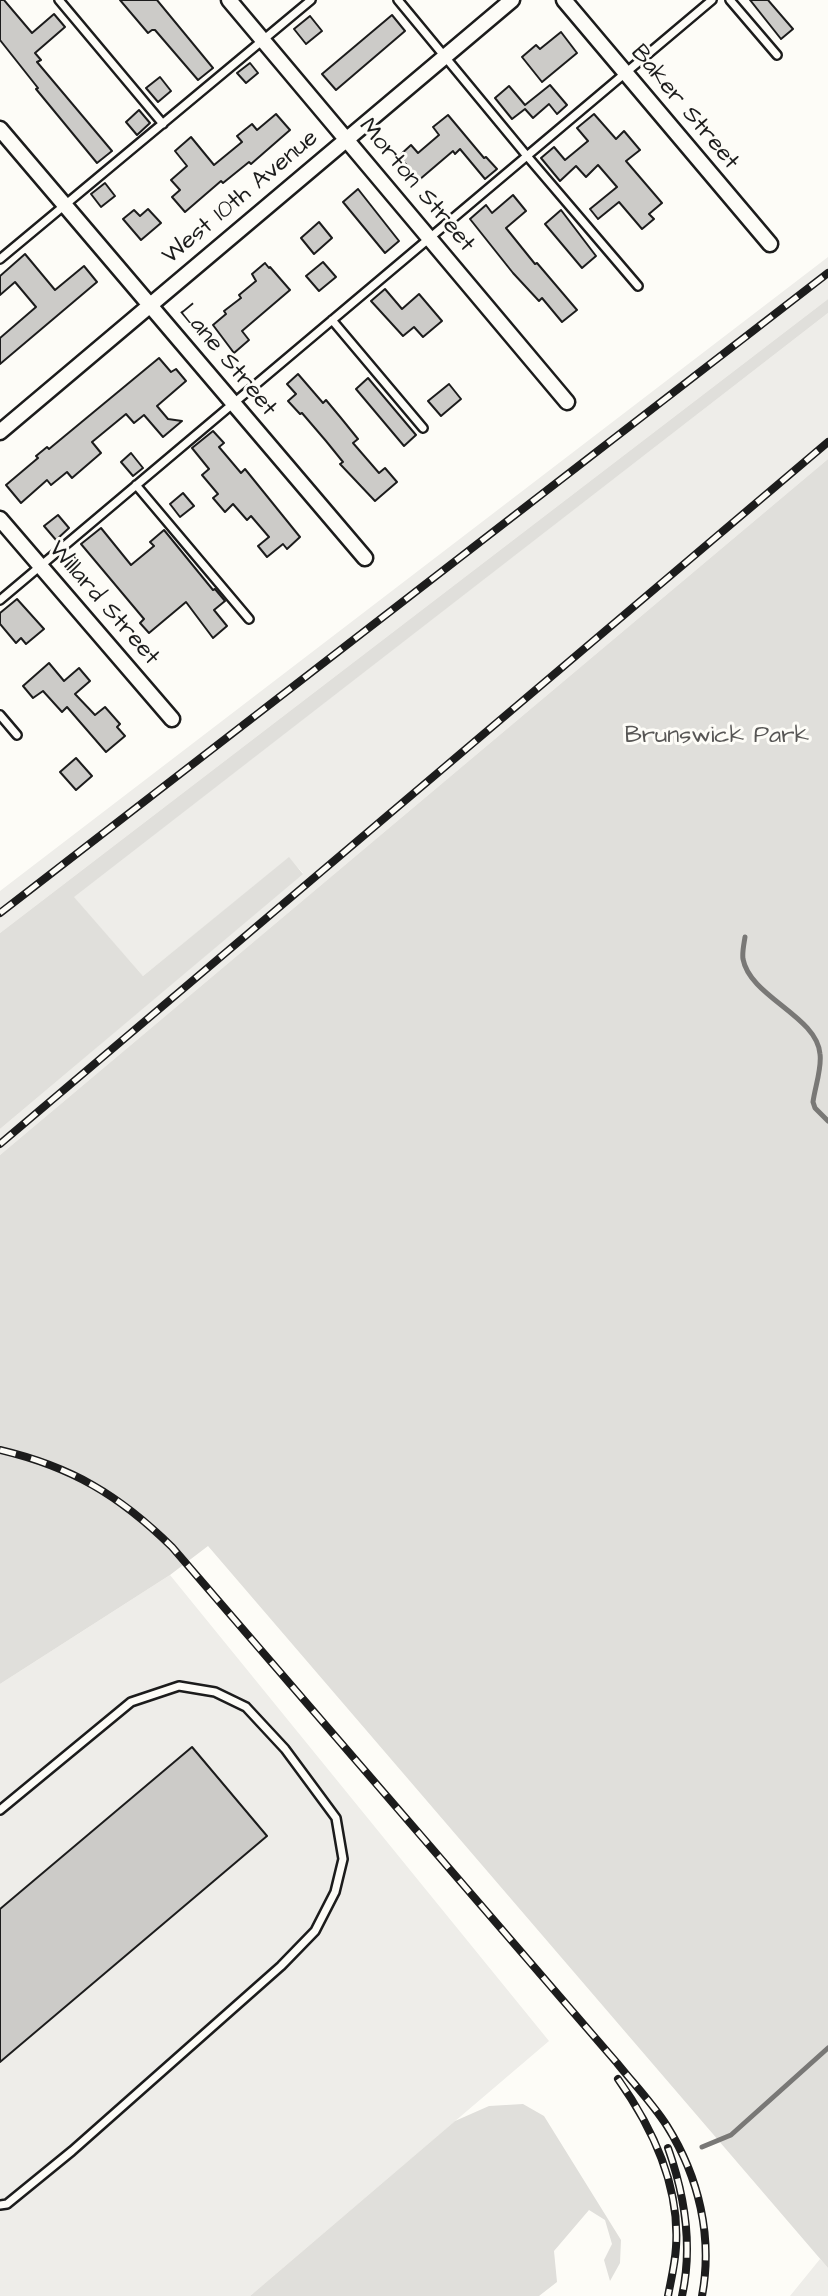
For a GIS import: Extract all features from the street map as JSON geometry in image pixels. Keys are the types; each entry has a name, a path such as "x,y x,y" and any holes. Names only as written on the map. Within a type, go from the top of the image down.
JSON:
{"street":[{"name":"Morton Street","path":"229,0 567,402"},
{"name":"West 10th Avenue","path":"0,432 512,0"},
{"name":"Baker Street","path":"564,0 770,244"},
{"name":"Lane Street","path":"0,129 365,558"},
{"name":"Willard Street","path":"0,519 172,719"}],"lane":[{"path":"59,0 163,124"},
{"path":"0,259 311,0"},
{"path":"398,0 638,286"},
{"path":"0,600 712,0"},
{"path":"730,0 777,55"},
{"path":"332,320 423,428"},
{"path":"136,485 248,619"},
{"path":"0,715 17,735"},
{"path":"0,1810 131,1702 179,1686 215,1692 246,1707 285,1749 336,1818 343,1859 335,1892 315,1931 281,1966 72,2151 7,2204 0,2205"}],"shaded area":[{"path":"828,257 828,299 0,933 0,891"},
{"path":"828,313 828,459 0,1155 0,1129 303,873 289,858 143,976 73,897"},
{"path":"170,1575 549,2041 250,2296 0,2296 0,1684"},
{"path":"820,2259 828,2268 828,2296 790,2296"}],"green space":[{"path":"828,299 828,313 74,897 143,976 289,857 303,874 0,1129 0,933"},
{"name":"Brunswick Park","path":"828,459 828,2268 208,1546 170,1575 0,1684 0,1155"},
{"path":"523,2104 544,2116 621,2240 620,2263 610,2281 604,2260 612,2244 605,2220 589,2210 554,2251 557,2282 539,2296 250,2296 455,2121 489,2106"}],"building":[{"path":"0,0 4,0 32,33 54,14 65,27 35,53 41,60 37,62 112,151 97,163 0,40"},
{"path":"120,0 157,0 213,68 198,80 155,30 148,33"},
{"path":"750,0 768,0 793,29 781,39"},
{"path":"392,15 405,31 336,90 322,74"},
{"path":"310,16 322,31 306,44 294,29"},
{"path":"561,32 577,53 542,82 522,57 536,45 540,49"},
{"path":"250,63 258,73 246,83 237,73"},
{"path":"160,77 171,91 158,102 146,88"},
{"path":"550,85 567,105 557,114 549,104 533,118 525,109 512,119 495,98 509,86 525,105"},
{"path":"139,110 150,123 137,135 126,122"},
{"path":"276,114 290,130 251,164 249,162 223,183 221,181 185,212 172,197 180,190 171,180 187,166 175,151 191,137 214,165 242,142 237,136 252,124 257,130"},
{"path":"594,114 616,139 624,131 640,150 626,161 662,203 649,214 654,219 642,229 619,202 598,219 590,209 617,187 598,165 586,177 576,166 560,181 541,158 554,147 565,160 588,141 577,128"},
{"path":"448,115 484,158 497,169 485,179 460,149 455,154 453,151 419,180 399,156 411,145 418,153 439,135 433,127"},
{"path":"105,183 115,196 101,207 91,194"},
{"path":"358,189 399,241 385,253 343,202"},
{"path":"513,195 526,211 506,228 577,310 562,322 542,298 539,301 513,273 470,219 486,205 492,213"},
{"path":"148,209 161,223 141,240 123,219 134,210 140,216"},
{"path":"561,210 596,256 582,268 545,224"},
{"path":"319,222 332,238 314,254 301,238"},
{"path":"25,254 55,290 84,266 97,282 0,364 0,338 36,307 15,282 0,295 0,276"},
{"path":"323,262 336,277 319,291 306,276"},
{"path":"265,263 290,290 242,331 249,340 234,353 213,325 226,314 224,311 241,298 239,295 256,281 252,274"},
{"path":"385,289 402,309 419,294 442,321 423,337 414,327 403,336 371,301"},
{"path":"159,358 171,372 176,369 186,381 157,406 168,419 182,421 163,437 144,415 134,423 126,414 92,442 101,453 72,478 67,472 51,485 47,480 21,503 6,485 38,458 36,456 47,447 49,449"},
{"path":"298,374 323,403 326,400 341,418 358,439 353,443 379,473 385,468 397,482 375,501 340,464 343,462 302,413 288,401 296,394 287,384"},
{"path":"368,378 416,435 404,446 356,389"},
{"path":"449,384 461,399 441,416 428,401"},
{"path":"213,431 224,443 219,447 241,473 245,469 300,537 287,549 283,544 267,557 258,546 269,537 251,516 247,520 233,504 225,512 213,498 218,494 202,475 209,469 192,448"},
{"path":"131,453 143,468 133,476 121,462"},
{"path":"183,493 194,506 180,517 170,504"},
{"path":"58,515 69,528 56,540 44,526"},
{"path":"101,528 131,565 154,546 150,542 164,530 225,601 214,610 227,626 213,638 186,602 149,633 140,623 144,619 81,544"},
{"path":"17,599 44,629 26,644 21,638 16,643 0,624 0,613"},
{"path":"49,663 64,681 79,668 90,681 75,694 95,715 105,707 120,724 117,727 125,736 106,752 67,707 62,712 43,691 33,698 23,686"},
{"path":"76,758 92,776 76,790 60,772"},
{"path":"192,1747 267,1836 0,2062 0,1909"}],"waterway":[{"path":"745,937 743,959 748,972 758,985 808,1028 816,1041 820,1059 813,1102 815,1108 828,1121"},
{"path":"702,2147 731,2135 828,2048"}],"railway":[{"path":"0,913 828,273"},
{"path":"0,1144 828,442"},
{"path":"0,1450 50,1465 93,1485 133,1512 172,1547 643,2094 678,2146 695,2187 701,2208 706,2252 702,2296"},
{"path":"618,2079 652,2137 668,2180 676,2224 674,2266 668,2296"},
{"path":"668,2148 686,2221 687,2259 682,2296"}]}
